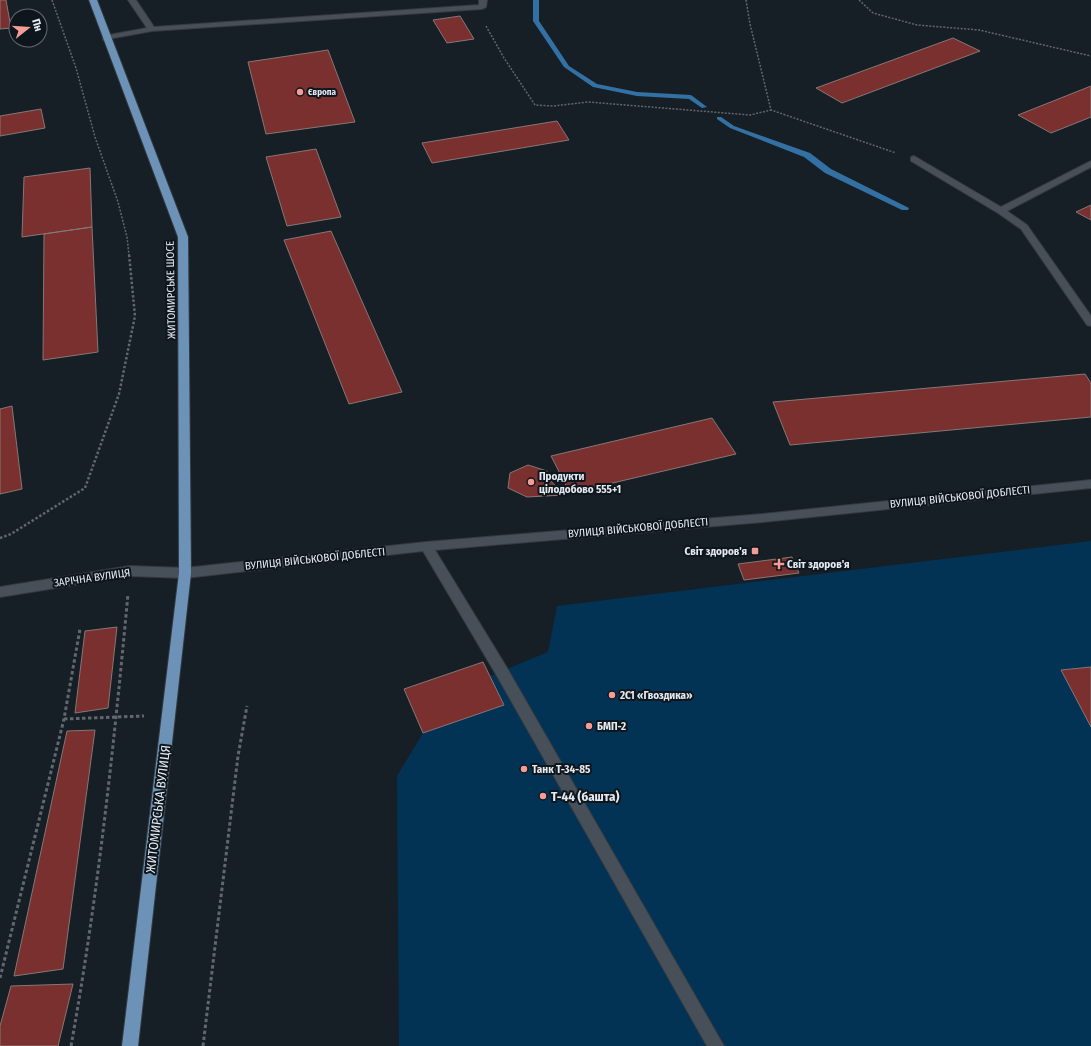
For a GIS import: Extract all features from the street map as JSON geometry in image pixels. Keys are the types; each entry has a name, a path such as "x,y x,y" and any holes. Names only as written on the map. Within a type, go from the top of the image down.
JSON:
{"main road":[{"name":"ЖИТОМИРСЬКЕ ШОСЕ","path":"93,0 106,38 183,237 185,573"},
{"name":"ЖИТОМИРСЬКА ВУЛИЦЯ","path":"130,1046 185,573"}],"street":[{"path":"132,0 152,29"},
{"path":"106,38 152,29 482,7 483,0"},
{"path":"914,159 1001,211 1024,227 1091,323"},
{"path":"1001,211 1091,164"},
{"name":"ВУЛИЦЯ ВІЙСЬКОВОЇ ДОБЛЕСТІ","path":"185,573 426,546 762,518 1091,484"},
{"path":"426,546 502,672 716,1046"},
{"name":"ЗАРІЧНА ВУЛИЦЯ","path":"0,592 130,571 185,573"}],"path":[{"path":"0,538 11,534 85,488 119,394 135,316 127,236 118,202 95,137 76,68 52,0"},
{"path":"746,0 750,24 771,110"},
{"path":"858,0 873,14 917,25 978,30 1091,56"},
{"path":"470,8 490,30 504,58 534,105 553,106 588,102 750,115 771,110 914,159"},
{"path":"71,1046 85,974 117,717 130,571"},
{"path":"0,978 64,719 80,629"},
{"path":"203,1046 238,756 247,706"},
{"path":"64,719 145,716"}],"shaded area":[{"path":"1091,541 1091,1046 399,1046 397,776 423,733 504,705 490,676 548,652 557,606"}],"building":[{"path":"0,0 6,0 8,11 8,28 0,29"},
{"path":"460,16 474,39 447,43 433,20"},
{"path":"953,38 980,51 842,103 816,88"},
{"name":"Європа","path":"328,50 355,122 266,134 248,62"},
{"path":"1091,86 1091,117 1051,133 1018,115"},
{"path":"41,109 45,128 0,136 0,116"},
{"path":"557,121 569,140 432,163 422,143"},
{"path":"316,149 341,217 287,226 266,157"},
{"path":"90,168 92,227 22,237 24,177"},
{"path":"1091,205 1091,220 1076,212"},
{"path":"92,227 98,352 43,360 44,234"},
{"path":"331,231 402,392 349,404 284,240"},
{"path":"1085,374 1091,383 1091,417 790,445 773,402"},
{"path":"12,406 22,489 0,494 0,409"},
{"path":"712,418 736,454 570,493 551,456"},
{"name":"Продукти цілодобово 555+1","path":"528,465 547,471 547,477 564,495 527,497 508,488 510,473"},
{"path":"792,557 799,573 744,580 738,564"},
{"path":"117,627 108,708 75,713 85,631"},
{"path":"483,662 504,705 423,733 404,689"},
{"path":"1091,667 1091,727 1061,670"},
{"path":"95,730 63,969 14,976 67,731"},
{"path":"73,984 58,1046 0,1046 0,1026 11,986"}],"waterway":[{"path":"536,0 536,21 567,67 595,86 637,94 691,97 704,107"},
{"path":"719,118 732,127 807,155 828,171 905,208"}],"place":[{"name":"Європа","path":"300,92"},
{"name":"Продукти цілодобово 555+1","path":"531,482"},
{"name":"Cвіт здоров'я","path":"755,551"},
{"name":"Світ здоров'я","path":"779,564"},
{"name":"2С1 «Гвоздика»","path":"612,695"},
{"name":"БМП-2","path":"589,726"},
{"name":"Танк Т-34-85","path":"524,769"},
{"name":"Т-44 (башта)","path":"543,796"}]}
